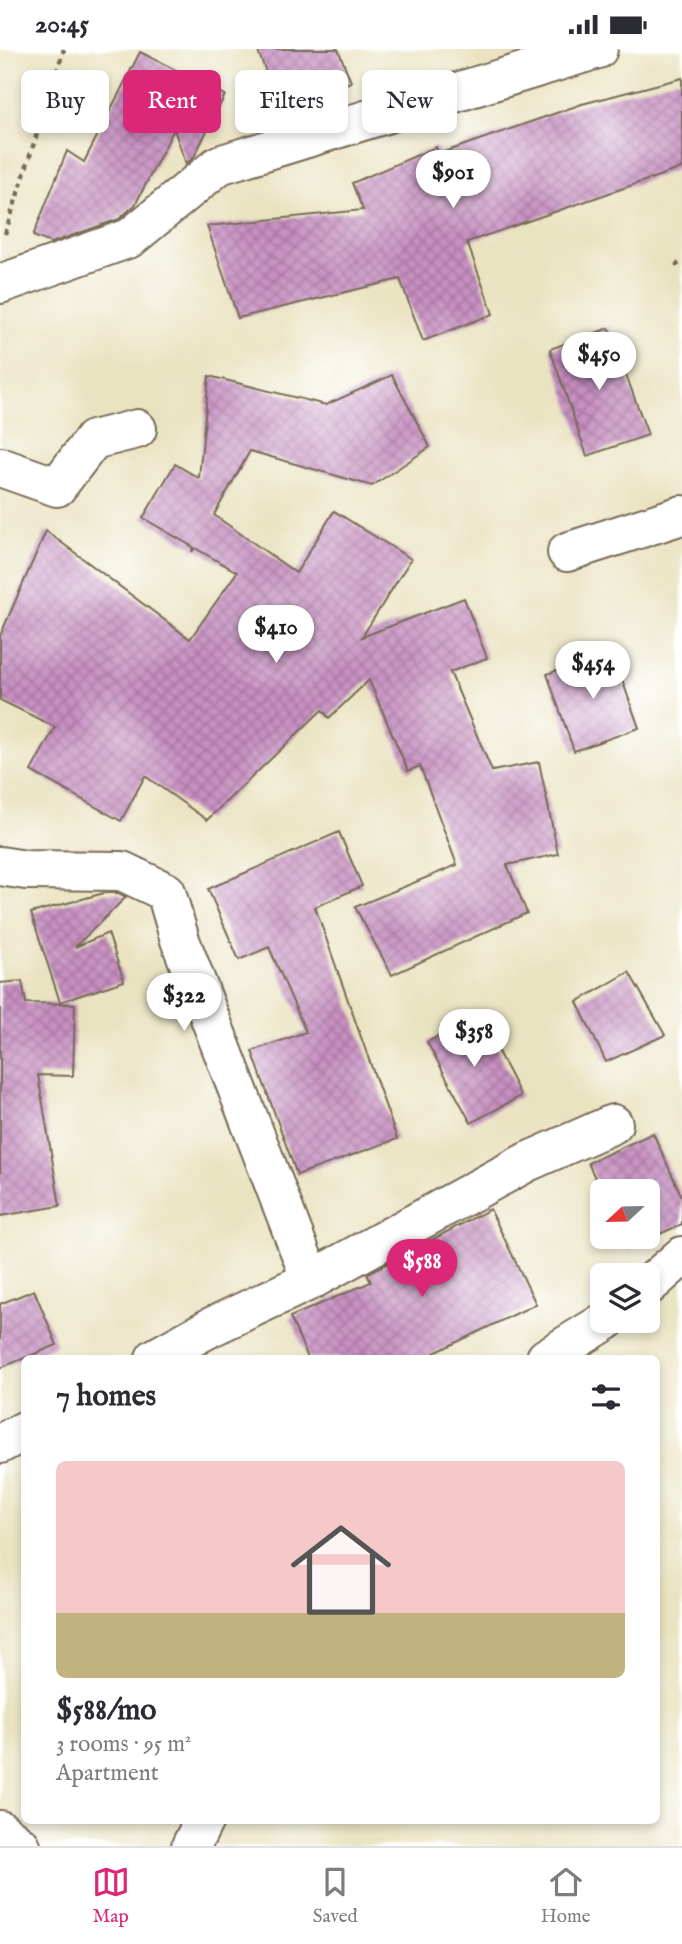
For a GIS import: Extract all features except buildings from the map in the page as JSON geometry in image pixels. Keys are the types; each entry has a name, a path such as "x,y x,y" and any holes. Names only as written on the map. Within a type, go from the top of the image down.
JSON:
{"street":[{"path":"0,284 130,238 219,165 598,49"},
{"path":"0,467 57,487 93,440 136,429"},
{"path":"567,552 682,515"},
{"path":"0,866 26,870 122,871 166,892 180,940 311,1280"},
{"path":"160,1355 211,1327 311,1280 527,1162 613,1124"},
{"path":"660,1275 682,1256"},
{"path":"551,1355 590,1331"},
{"path":"0,1444 21,1433"},
{"path":"191,1846 202,1824"},
{"path":"0,1830 21,1846"}],"path":[{"path":"5,235 64,49"},
{"path":"675,266 682,261"}]}
